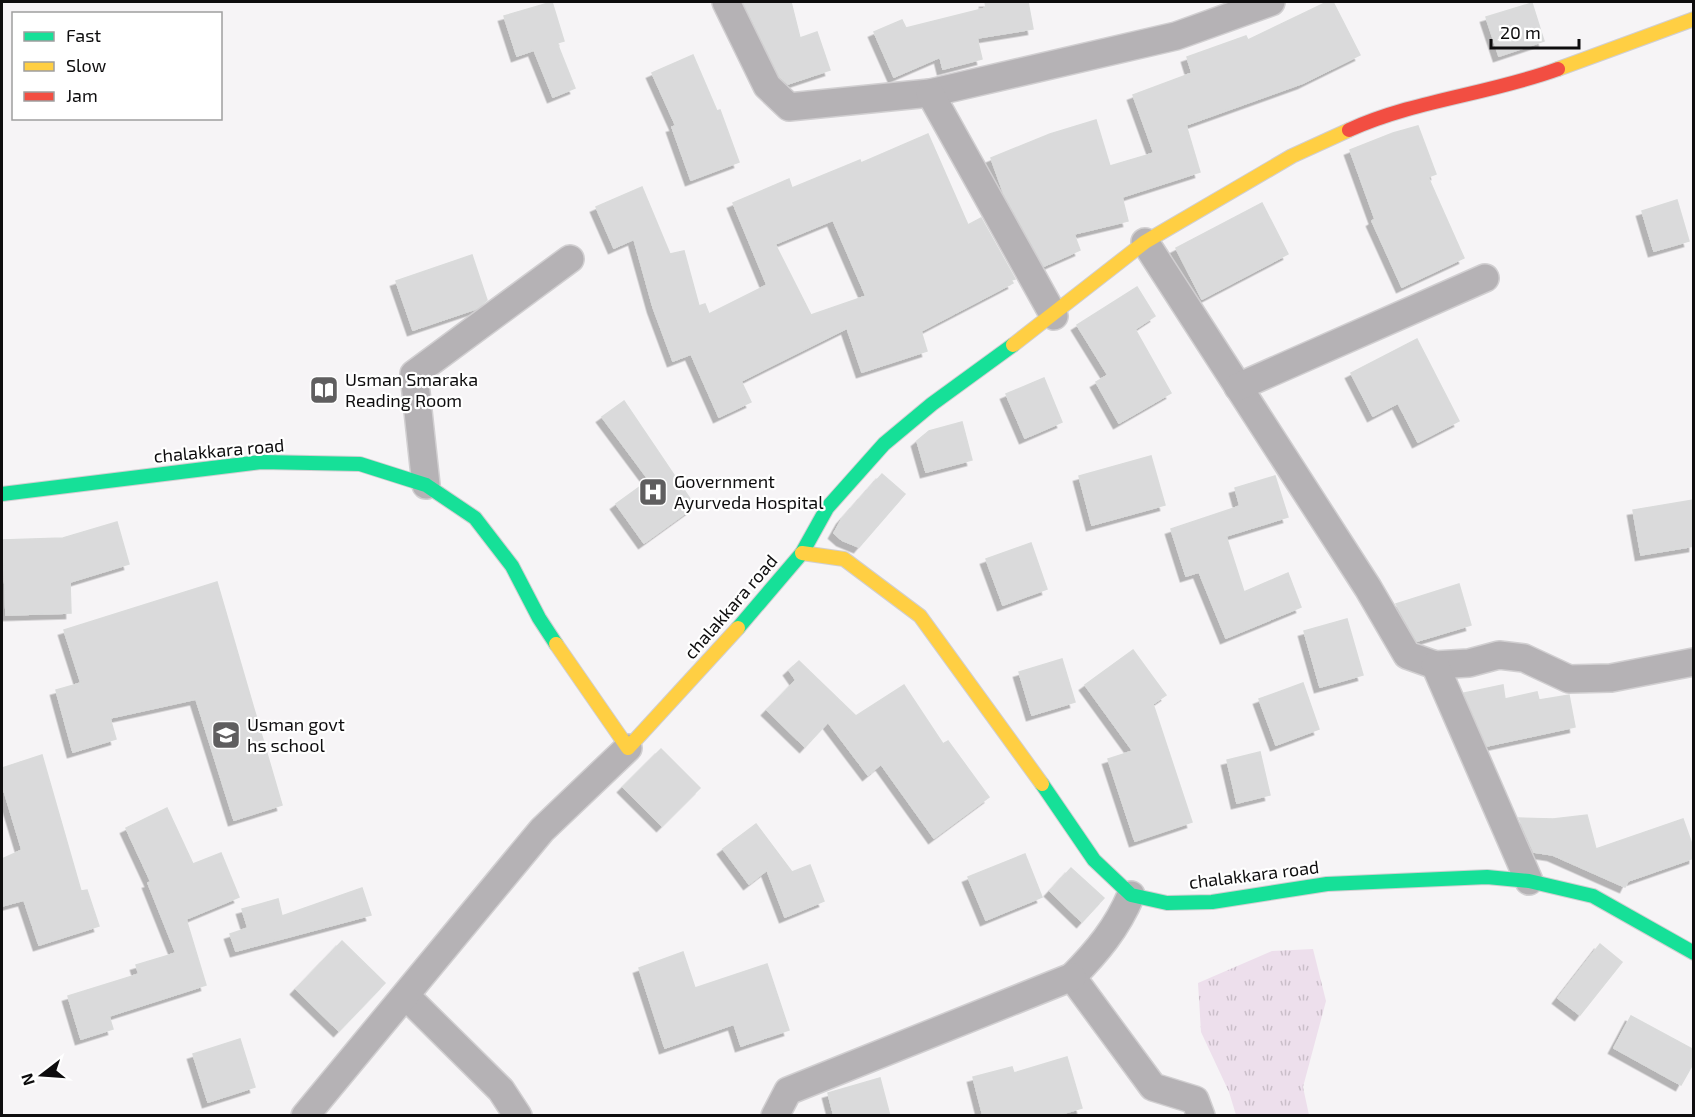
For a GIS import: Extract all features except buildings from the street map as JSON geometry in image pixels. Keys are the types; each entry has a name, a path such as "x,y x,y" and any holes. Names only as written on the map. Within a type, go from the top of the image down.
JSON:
{"main road":[{"path":"802,553 827,508 884,444 932,404 1054,316 1144,242 1292,156 1378,117 1531,79 1694,19"},
{"name":"chalakkara road","path":"2,494 261,462 360,464 426,485 475,518 512,566 538,618 628,748 715,655 802,553 844,559 920,616 1016,745 1094,860 1131,895 1167,903 1212,902 1327,884 1487,877 1528,881 1593,896 1694,953"}],"street":[{"path":"726,2 767,86 789,106 930,93 1176,36 1271,2"},
{"path":"930,93 1054,316"},
{"path":"1144,242 1368,588 1407,656 1435,665 1469,663 1499,655 1524,658 1569,679 1611,678 1694,662"},
{"path":"426,485 414,374 570,259"},
{"path":"1238,387 1485,278"},
{"path":"1435,665 1528,881"},
{"path":"305,1116 542,830 628,748"},
{"path":"775,1116 788,1091 1072,977 1097,952 1120,920 1131,895"},
{"path":"1072,977 1153,1087 1195,1100 1201,1116"},
{"path":"406,996 501,1090 518,1116"}],"green space":[{"path":"1313,949 1326,1001 1303,1087 1309,1115 1236,1115 1229,1092 1201,1032 1198,983 1272,951"}],"traffic: fast":[{"path":"738,628 802,553 827,508 884,444 932,404 1013,345"},
{"path":"2,494 261,462 360,464 426,485 475,518 512,566 539,618 556,644"},
{"path":"1042,784 1094,860 1131,895 1167,903 1212,902 1327,884 1487,877 1529,881 1593,896 1694,953"}],"traffic: slow":[{"path":"1558,69 1694,19"},
{"path":"1013,345 1145,242 1292,156 1349,130"},
{"path":"802,553 844,559 920,616 1042,784"},
{"path":"556,644 628,748 738,628"}],"traffic: jam":[{"path":"1349,130 1400,111 1506,85 1558,69"}],"place":[{"name":"Usman Smaraka Reading Room","path":"324,390"},
{"name":"Government Ayurveda Hospital","path":"653,492"},
{"name":"Usman govt hs school","path":"226,735"}]}
